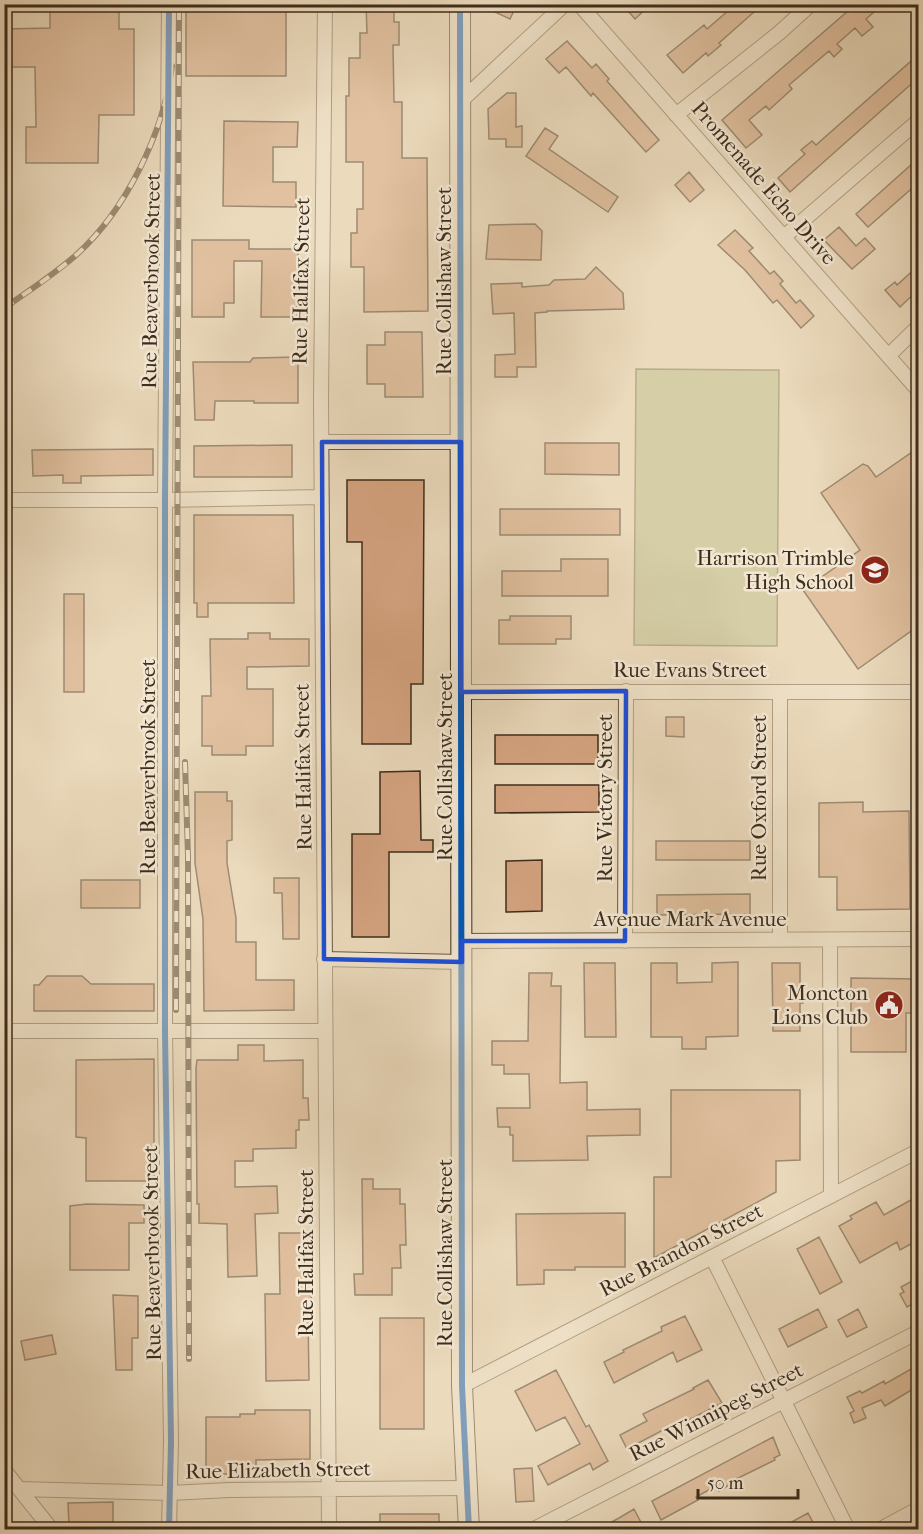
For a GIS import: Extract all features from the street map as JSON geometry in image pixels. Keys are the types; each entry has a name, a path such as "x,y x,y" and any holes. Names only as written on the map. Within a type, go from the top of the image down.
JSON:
{"street":[{"name":"Rue Beaverbrook Street","path":"170,4 165,500 165,1032 171,1441 170,1530"},
{"name":"Rue Halifax Street","path":"325,4 320,345 329,1530"},
{"name":"Rue Collishaw Street","path":"460,4 462,1386 469,1530"},
{"path":"460,101 566,4"},
{"name":"Promenade Echo Drive","path":"579,4 918,390"},
{"path":"676,115 779,33 811,4"},
{"path":"785,236 918,121"},
{"path":"889,355 918,327"},
{"path":"322,442 461,442"},
{"path":"4,500 321,497"},
{"name":"Rue Victory Street","path":"625,941 626,691"},
{"name":"Rue Evans Street","path":"461,692 918,692"},
{"name":"Rue Oxford Street","path":"780,692 780,940"},
{"name":"Avenue Mark Avenue","path":"462,941 918,939"},
{"path":"830,940 831,1196"},
{"path":"324,959 462,962"},
{"path":"4,1031 325,1031"},
{"name":"Rue Brandon Street","path":"462,1386 918,1151"},
{"path":"712,1257 848,1530"},
{"name":"Rue Winnipeg Street","path":"532,1530 918,1332"},
{"path":"4,1470 52,1530"},
{"name":"Rue Elizabeth Street","path":"20,1489 170,1493 466,1488"},
{"path":"879,1530 918,1509"}],"highlighted area":[{"path":"322,442 461,442 461,692 626,691 625,941 462,941 462,962 324,959"}],"green space":[{"path":"636,369 779,370 777,646 634,645"}],"building":[{"path":"50,4 119,4 119,29 134,29 134,115 99,115 98,163 26,163 26,127 36,127 35,67 4,67 4,29 50,28"},
{"path":"268,4 286,6 286,76 186,76 186,6 268,6"},
{"path":"366,4 394,4 394,22 399,22 399,45 393,45 394,102 402,102 402,158 427,158 428,311 364,312 364,267 351,267 351,233 357,233 357,209 363,209 363,162 346,162 346,96 349,96 349,58 360,58 360,33 367,33"},
{"path":"478,4 517,4 510,19"},
{"path":"622,4 651,4 635,19"},
{"path":"736,4 763,4 719,43 721,45 708,56 706,53 683,73 667,55 704,25 707,29"},
{"path":"856,4 883,4 866,19 873,27 862,36 855,28 837,44 842,49 834,57 829,51 789,85 792,89 769,110 766,106 749,120 762,135 746,148 722,120"},
{"path":"567,41 592,68 596,64 609,79 607,81 659,140 646,152 593,93 591,96 566,67 559,73 546,59"},
{"path":"918,55 918,78 790,192 778,178 805,154 801,150 812,141 816,145"},
{"path":"507,93 516,93 516,127 522,126 522,147 506,147 506,139 489,139 488,109"},
{"path":"224,121 298,122 297,147 273,147 273,182 296,182 296,207 223,206"},
{"path":"545,128 558,136 549,149 618,197 608,212 526,156"},
{"path":"913,163 918,169 918,183 868,227 856,214"},
{"path":"689,172 704,190 690,202 675,185"},
{"path":"535,224 542,231 541,260 486,259 489,225"},
{"path":"839,227 856,246 865,238 875,249 852,269 824,240"},
{"path":"735,230 753,248 749,251 770,274 774,271 783,281 780,284 796,303 800,300 814,316 801,328 777,300 773,303 745,270 718,245"},
{"path":"192,240 249,240 249,249 298,249 298,278 302,278 301,289 297,289 297,317 261,317 262,261 234,261 234,303 224,303 224,317 192,317"},
{"path":"918,266 918,290 900,307 885,290 895,282 897,285"},
{"path":"596,267 623,293 624,309 535,313 536,367 517,367 517,377 495,377 495,355 515,354 514,313 493,314 491,284 522,283 522,287 549,285 554,280 585,279"},
{"path":"385,332 422,332 423,397 385,397 385,384 367,384 367,345 385,345"},
{"path":"298,357 298,403 215,401 214,420 195,420 193,362 250,362 253,358"},
{"path":"545,443 619,443 619,475 545,474"},
{"path":"292,445 292,477 194,477 194,446"},
{"name":"Harrison Trimble High School","path":"918,448 918,626 858,669 803,590 860,550 821,493 863,464 868,466 876,477"},
{"path":"153,449 153,475 81,476 81,483 63,483 63,475 33,476 32,450"},
{"path":"347,480 424,480 423,684 411,684 411,744 362,744 362,542 347,542"},
{"path":"500,509 620,509 620,535 500,535"},
{"path":"194,515 293,515 294,603 208,603 208,617 197,617 197,603 194,603"},
{"path":"561,559 608,559 608,596 502,596 502,571 561,571"},
{"path":"64,594 84,594 84,692 64,692"},
{"path":"510,616 571,616 571,639 556,639 556,644 499,644 499,620 510,620"},
{"path":"248,633 270,633 270,639 309,639 309,666 247,667 247,689 273,689 273,746 246,746 246,755 212,755 212,746 202,746 202,696 211,696 210,639 248,639"},
{"path":"666,717 684,717 684,737 666,736"},
{"path":"495,735 598,735 598,764 495,764"},
{"path":"420,771 421,840 433,840 433,852 389,852 389,937 352,937 352,834 380,834 380,772"},
{"path":"495,785 599,785 599,812 495,813"},
{"path":"195,792 227,792 227,801 232,801 232,840 227,841 227,863 236,918 236,942 256,942 256,980 294,980 294,1010 204,1011 203,919 195,863"},
{"path":"863,802 863,812 909,811 910,909 837,910 837,877 819,877 819,803"},
{"path":"656,841 750,841 750,860 656,860"},
{"path":"542,860 542,911 506,912 506,861"},
{"path":"274,878 299,878 299,939 283,939 282,893 274,893"},
{"path":"81,880 140,880 140,908 81,908"},
{"path":"750,894 750,914 657,915 657,895"},
{"path":"738,962 738,1036 706,1037 706,1049 682,1049 682,1037 651,1037 651,963 677,963 677,983 712,982 712,963"},
{"path":"584,963 615,963 616,1037 585,1037"},
{"path":"772,963 800,963 800,991 803,991 803,1003 800,1003 800,1031 773,1031"},
{"path":"529,973 552,973 551,986 561,986 560,1083 587,1082 587,1110 640,1109 640,1135 587,1136 588,1160 513,1161 513,1135 510,1135 510,1127 498,1127 497,1108 530,1108 529,1074 504,1074 504,1065 492,1065 492,1041 528,1041"},
{"path":"47,976 82,976 91,984 154,984 154,1011 34,1011 34,985 39,985"},
{"path":"851,978 918,979 918,1013 906,1013 906,1052 851,1052"},
{"path":"238,1045 264,1045 264,1061 303,1060 303,1098 308,1098 309,1120 299,1120 299,1130 296,1130 296,1148 253,1149 253,1161 235,1161 235,1187 277,1186 278,1213 255,1214 257,1276 228,1277 227,1224 199,1223 196,1068 197,1060 238,1060"},
{"path":"154,1059 154,1181 86,1181 86,1138 76,1137 76,1060"},
{"path":"671,1090 800,1090 800,1160 776,1161 776,1192 654,1258 654,1177 671,1177"},
{"path":"362,1179 373,1179 373,1189 400,1189 400,1204 405,1204 406,1245 400,1245 401,1268 392,1268 392,1295 355,1295 354,1274 363,1274"},
{"path":"918,1196 918,1240 900,1250 897,1242 860,1263 839,1226 852,1219 850,1216 876,1202 884,1215"},
{"path":"144,1205 144,1223 129,1223 129,1270 70,1270 70,1206"},
{"path":"625,1213 625,1267 575,1267 575,1270 544,1270 544,1284 517,1285 516,1214"},
{"path":"279,1233 305,1233 307,1294 311,1294 312,1314 308,1314 309,1380 266,1381 265,1294 280,1294"},
{"path":"819,1237 842,1282 820,1294 797,1249"},
{"path":"912,1281 918,1293 918,1301 907,1307 900,1294 904,1292 901,1287"},
{"path":"113,1295 138,1296 138,1338 132,1338 132,1370 116,1370"},
{"path":"818,1309 827,1327 788,1347 779,1329"},
{"path":"858,1309 867,1327 847,1337 838,1320"},
{"path":"685,1316 702,1350 677,1362 673,1352 614,1383 604,1362 662,1331 661,1327"},
{"path":"380,1318 424,1318 424,1429 380,1429"},
{"path":"52,1335 56,1354 25,1360 21,1341"},
{"path":"918,1365 918,1386 885,1406 881,1400 862,1408 866,1418 854,1423 850,1413 854,1411 847,1397 860,1391 862,1393 884,1381 885,1384"},
{"path":"556,1370 586,1427 589,1425 608,1461 593,1470 590,1463 548,1485 538,1466 580,1444 565,1417 536,1431 515,1391"},
{"path":"708,1380 722,1403 685,1422 684,1419 627,1449 620,1435 647,1421 643,1414"},
{"path":"255,1410 310,1410 310,1459 256,1460 256,1474 206,1474 206,1417 240,1417 240,1414 255,1414"},
{"path":"773,1437 780,1455 774,1458 775,1460 732,1481 733,1483 719,1491 716,1486 696,1497 698,1500 661,1520 652,1501"},
{"path":"532,1468 534,1501 516,1502 514,1469"},
{"path":"113,1502 113,1530 72,1530 69,1526 68,1503"},
{"path":"634,1509 645,1530 597,1530 619,1518"},
{"path":"808,1513 817,1530 777,1530"},
{"path":"380,1514 439,1514 439,1530 380,1530"}],"railway":[{"path":"176,1010 179,4"},
{"path":"4,308 75,256 111,217 140,169 151,143 161,117 172,66"},
{"path":"185,762 188,856 189,1359"}],"cycle path":[{"path":"169,4 165,500 165,1032 171,1441 169,1530"},
{"path":"460,4 462,1386 469,1530"}],"place":[{"name":"Harrison Trimble High School","path":"875,570"},
{"name":"Moncton Lions Club","path":"889,1005"}]}
